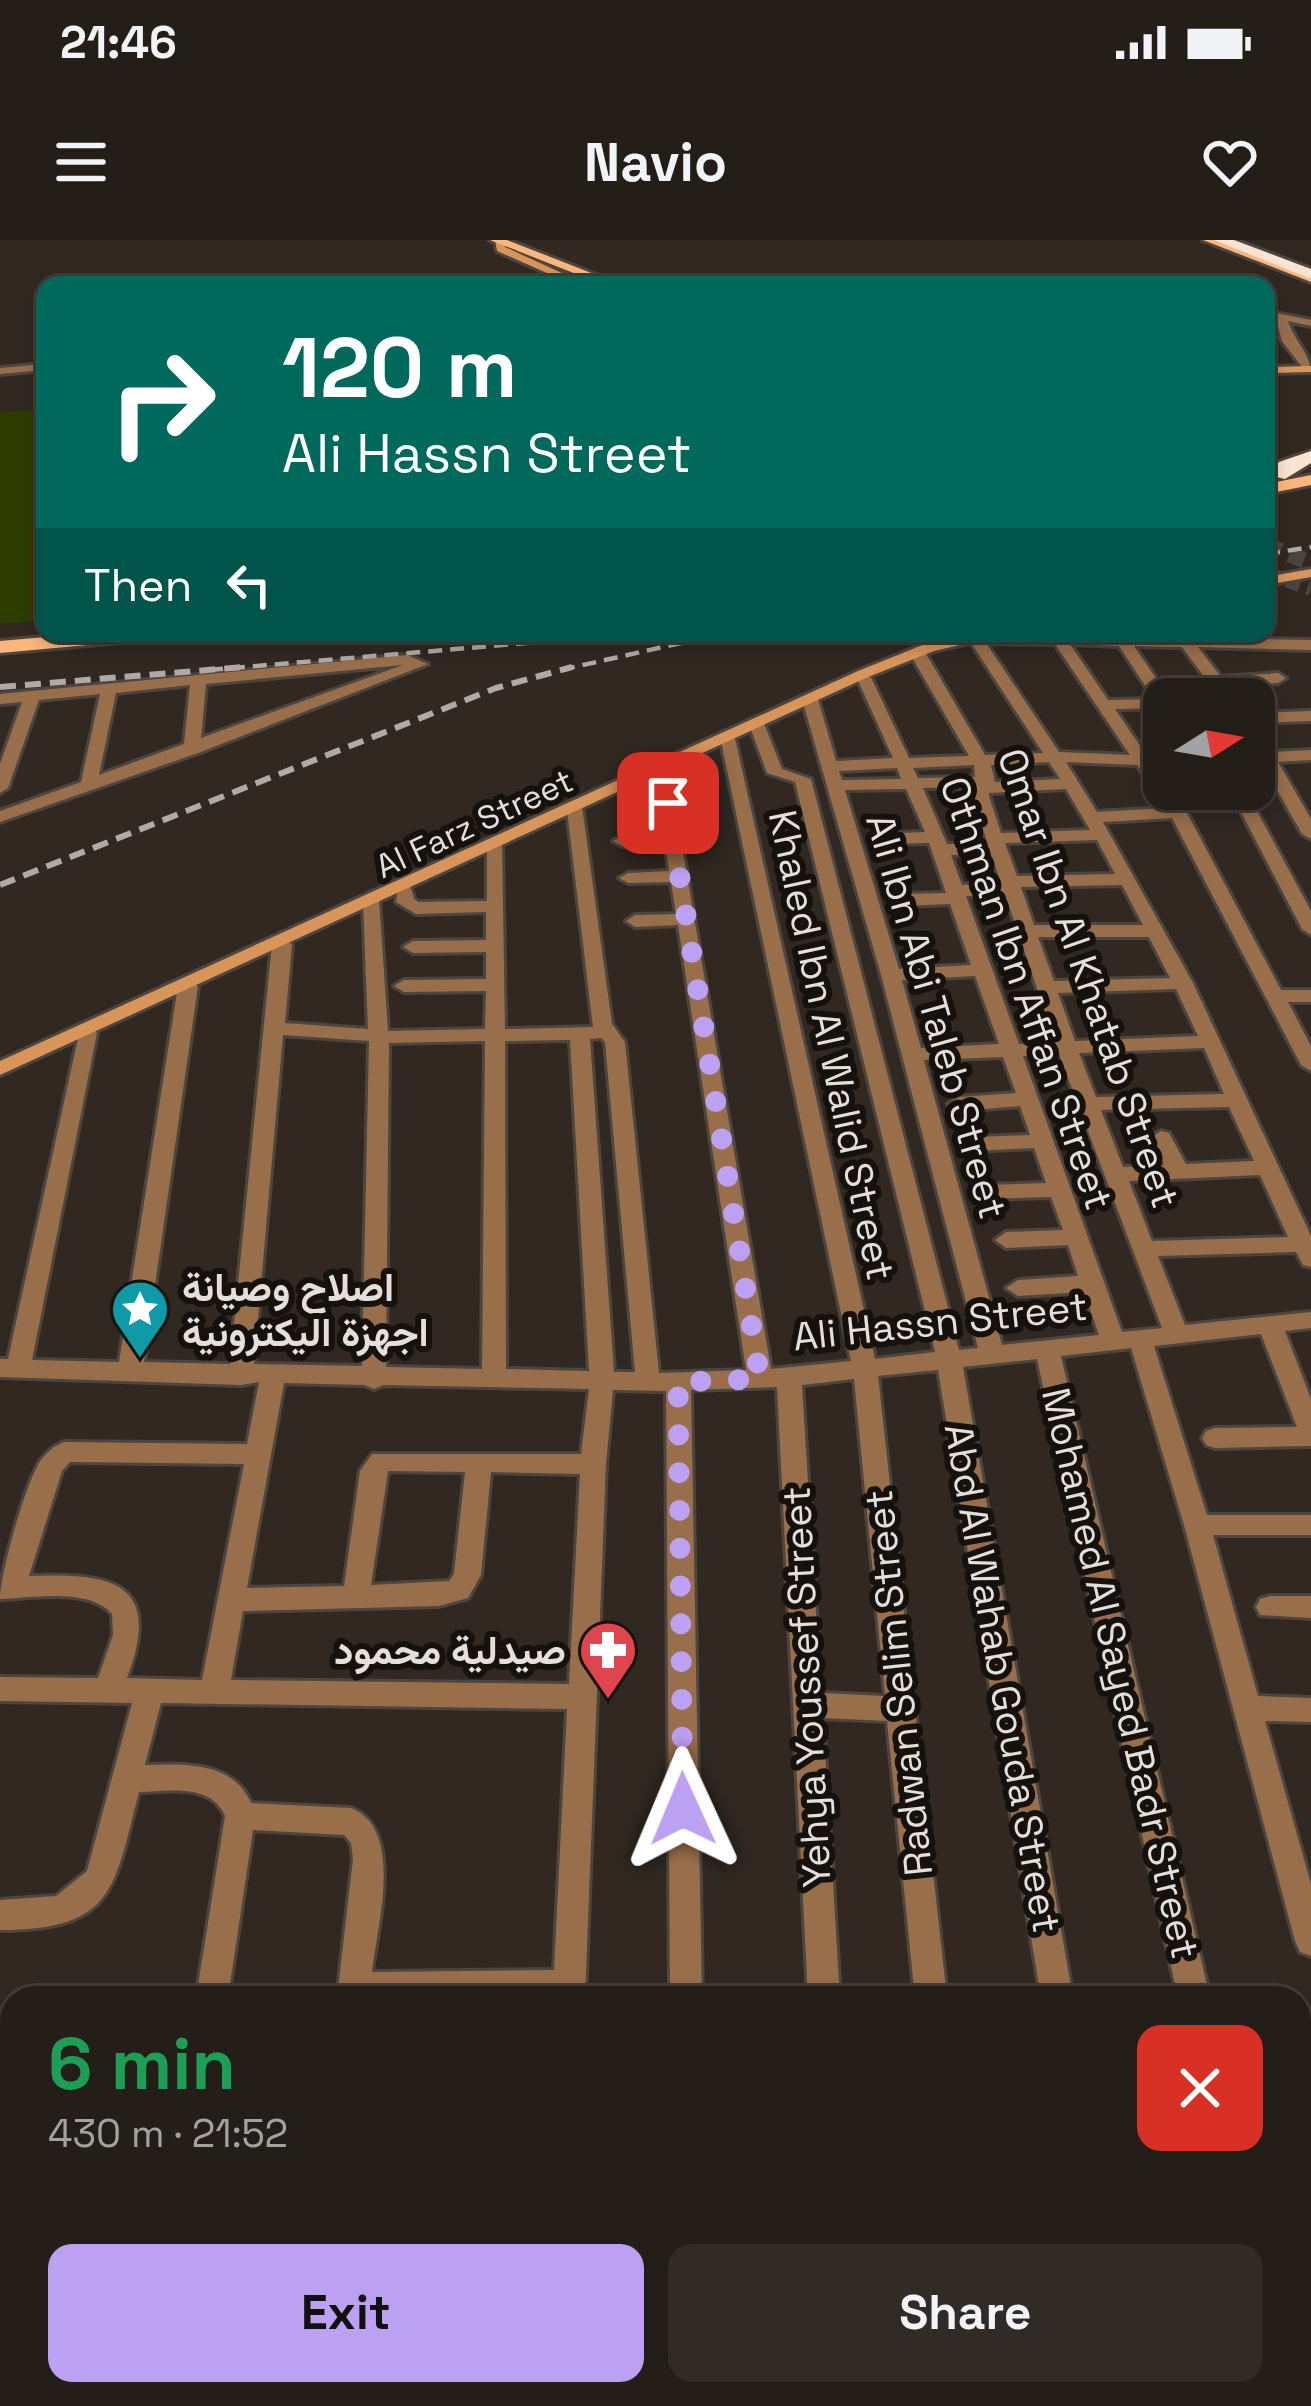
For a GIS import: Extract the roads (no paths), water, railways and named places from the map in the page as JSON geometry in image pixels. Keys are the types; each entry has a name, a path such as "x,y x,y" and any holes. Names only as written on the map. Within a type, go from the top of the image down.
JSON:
{"highway":[{"path":"1224,240 1311,272"},
{"path":"1242,240 1311,272"},
{"path":"1275,476 1286,466 1310,471"}],"main road":[{"path":"1209,240 1311,272"},
{"path":"498,241 534,245 615,276"},
{"path":"534,245 598,276"},
{"path":"0,633 36,630"},
{"path":"0,647 55,642"}],"street":[{"path":"498,241 500,249 562,276"},
{"path":"534,245 584,276"},
{"path":"1275,312 1311,310"},
{"path":"1275,315 1311,323"},
{"path":"1281,317 1288,341 1310,370"},
{"path":"1275,341 1311,340"},
{"path":"0,371 36,369"},
{"path":"1275,369 1310,370"},
{"path":"1275,582 1311,576"},
{"name":"Al Farz Street","path":"0,1069 404,889 937,642"},
{"path":"978,642 1058,757 1128,879 1183,983 1307,1251 1144,1249"},
{"path":"1061,642 1143,747"},
{"path":"1124,642 1148,678"},
{"path":"1185,642 1213,678"},
{"path":"1251,642 1302,645 1311,663"},
{"name":"Omar Ibn Al Khatab Street","path":"917,652 979,760 996,843 1010,884 1177,1335"},
{"path":"0,699 411,660 419,665 0,817"},
{"path":"266,674 272,721"},
{"name":"Othman Ibn Affan Street","path":"863,674 911,773 938,843 1092,1283 1126,1340 1198,1525 1311,1940"},
{"path":"193,749 198,681"},
{"path":"89,785 109,689"},
{"path":"0,788 32,696"},
{"name":"Ali Ibn Abi Taleb Street","path":"810,699 913,1054 992,1354"},
{"path":"1106,705 1143,703"},
{"path":"1275,717 1311,716"},
{"name":"Abd Al Wahab Gouda Street","path":"757,724 775,773 803,779 950,1359 1055,1986"},
{"name":"Khaled Ibn Al Walid Street","path":"728,737 865,1367"},
{"path":"1275,757 1311,755"},
{"path":"831,776 911,773 979,760 1143,760"},
{"name":"Yehya Youssef Street","path":"662,768 686,919 774,1378 807,1705 823,1986"},
{"path":"911,773 983,785 1072,784"},
{"path":"1275,779 1311,834"},
{"path":"576,810 607,1032 615,1042 663,1382 686,1986"},
{"path":"1177,810 1311,1065"},
{"path":"1248,810 1311,929"},
{"path":"880,839 996,843 1178,813"},
{"path":"622,841 674,838"},
{"path":"494,1380 496,847"},
{"path":"628,878 680,876"},
{"path":"902,900 1010,884 1128,879"},
{"path":"404,889 405,902 416,908 496,906"},
{"path":"1290,890 1311,890"},
{"path":"372,903 379,1037 374,1380"},
{"path":"634,921 686,919"},
{"path":"1027,931 1156,931"},
{"path":"241,1376 282,944"},
{"path":"413,947 496,946"},
{"path":"891,975 984,970"},
{"path":"1046,987 1183,983"},
{"path":"404,986 495,985"},
{"path":"130,1372 188,986"},
{"path":"1275,996 1311,997"},
{"path":"274,1028 379,1037 495,1039 607,1032"},
{"path":"9,1368 87,1033"},
{"path":"569,1986 593,1464 602,1381 580,1034"},
{"path":"913,1054 1211,1042"},
{"path":"959,1104 1028,1099"},
{"path":"1088,1104 1238,1100"},
{"path":"1161,1138 1179,1172"},
{"path":"973,1144 1042,1141"},
{"path":"1116,1174 1268,1168"},
{"path":"988,1192 1058,1190"},
{"path":"1006,1240 1075,1237"},
{"path":"1018,1288 1092,1283"},
{"name":"Ali Hassn Street","path":"9,1368 374,1380 774,1378 1311,1321"},
{"path":"1215,1438 1311,1434 1270,1325"},
{"name":"Mohamed Al Sayed Badr Street","path":"1047,1348 1191,1986"},
{"name":"Radwan Selim Street","path":"865,1367 930,1986"},
{"path":"214,1692 273,1376"},
{"path":"109,1691 128,1627 127,1610 116,1596 98,1589 6,1588 50,1467 64,1452 258,1454"},
{"path":"356,1596 376,1466 387,1459 593,1464"},
{"path":"231,1600 449,1594 464,1583 479,1461"},
{"path":"1198,1525 1311,1525"},
{"path":"1270,1607 1311,1607"},
{"path":"0,1689 583,1697"},
{"path":"0,1915 68,1911 88,1897 101,1878 150,1691"},
{"path":"807,1705 901,1708"},
{"path":"1247,1708 1311,1710"},
{"path":"127,1779 212,1780 228,1787 238,1800 240,1816 214,1986"},
{"path":"240,1816 351,1822 366,1837 354,1986"}],"tunnel":[{"path":"1275,549 1311,563"},
{"path":"1275,576 1311,589"}],"railway":[{"path":"1275,553 1311,547"},
{"path":"209,670 539,642"},
{"path":"562,670 685,642"},
{"path":"0,687 244,667"},
{"path":"562,670 572,667"},
{"path":"0,885 496,688 562,670"}],"place":[{"name":"اصلاح وصيانة اجهزة اليكترونية","path":"140,1360"},
{"name":"صيدلية محمود","path":"608,1701"}]}
